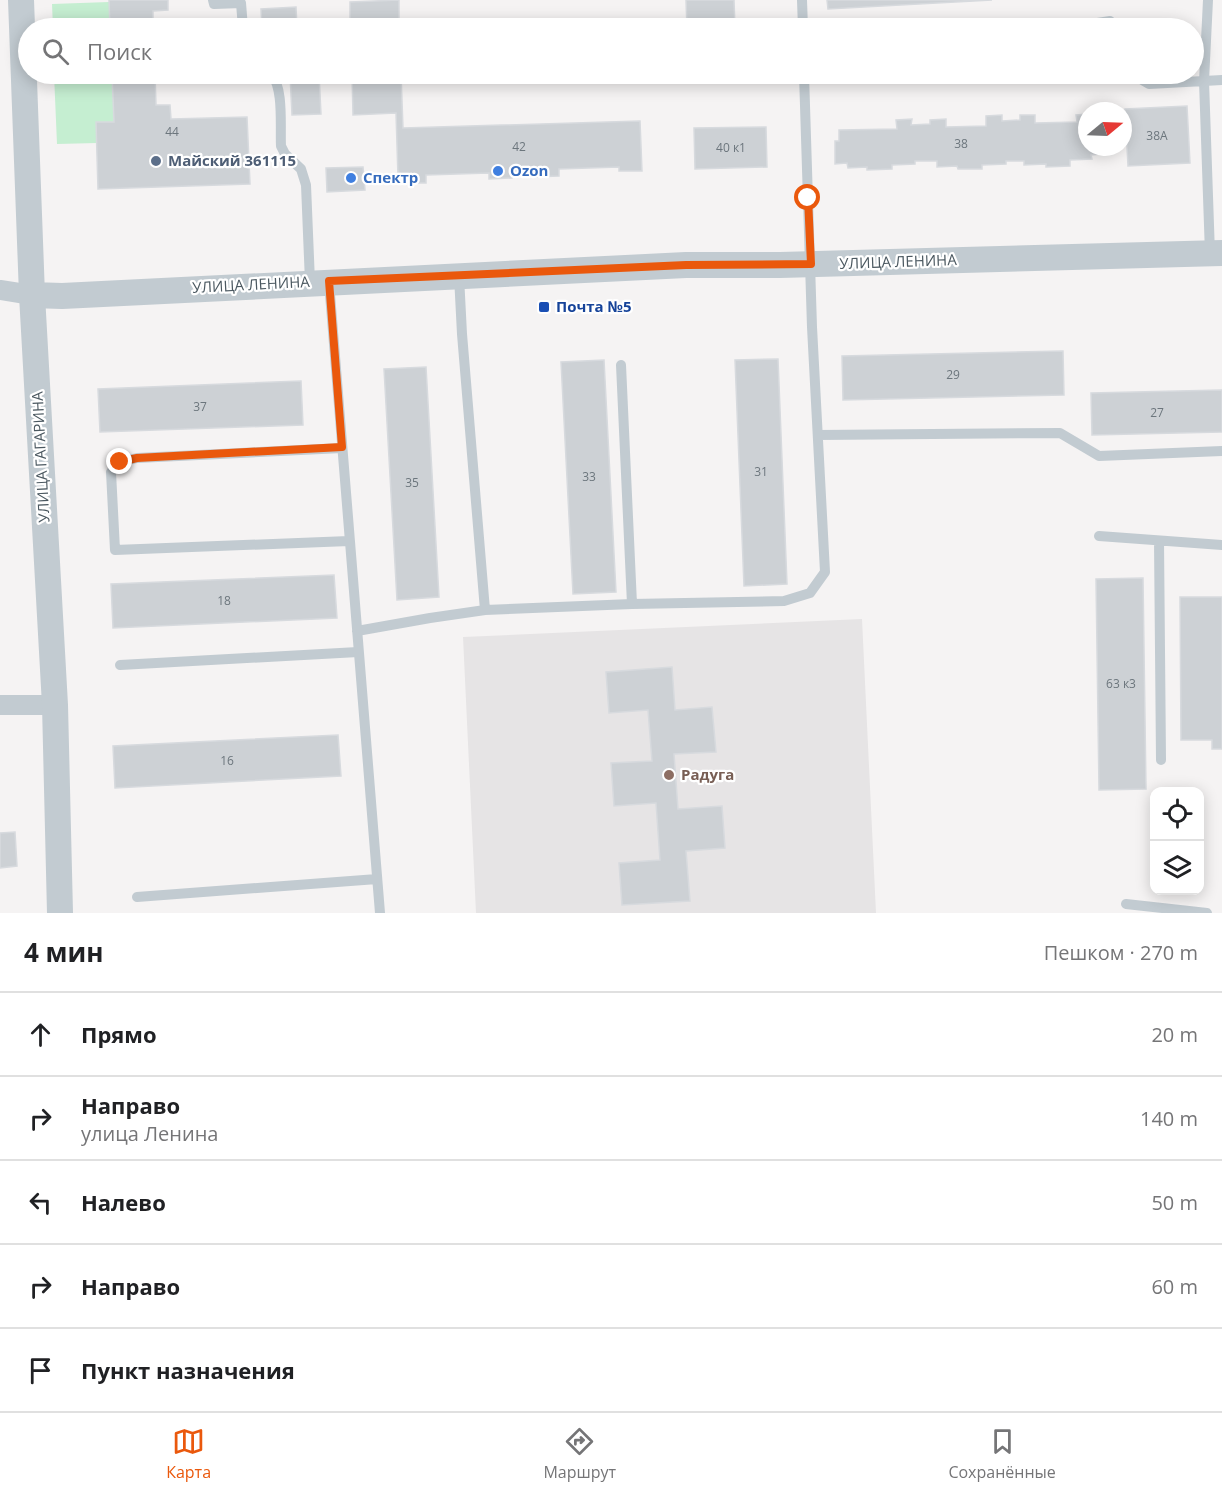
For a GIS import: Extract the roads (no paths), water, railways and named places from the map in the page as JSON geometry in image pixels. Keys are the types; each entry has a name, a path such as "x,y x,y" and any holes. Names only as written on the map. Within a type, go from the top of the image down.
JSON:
{"street":[{"name":"УЛИЦА ГАГАРИНА","path":"21,0 22,18"},
{"name":"УЛИЦА ГАГАРИНА","path":"24,84 32,295 54,705 60,913"},
{"name":"УЛИЦА ЛЕНИНА","path":"0,290 32,295 62,296 686,265 1216,254"},
{"path":"0,705 54,705"}],"lane":[{"path":"213,0 214,4 241,3 242,18"},
{"path":"802,0 803,18"},
{"path":"1208,0 1204,81 1216,254"},
{"path":"1204,81 1222,80"},
{"path":"278,84 281,146 285,154 301,169 306,185 342,447 380,913"},
{"path":"357,632 485,610 784,601 810,593 825,572 812,327 804,84"},
{"path":"459,275 485,610"},
{"path":"621,364 632,604"},
{"path":"818,435 1060,433 1099,456 1222,451"},
{"path":"342,447 137,458 120,462 111,472 115,550 350,541"},
{"path":"1099,536 1222,545"},
{"path":"1159,541 1161,760"},
{"path":"120,665 358,652"},
{"path":"137,897 377,879"},
{"path":"1126,904 1207,913"}],"place":[{"name":"Майский 361115","path":"156,161"},
{"name":"Ozon","path":"498,171"},
{"name":"Спектр","path":"351,178"},
{"name":"Почта №5","path":"544,307"},
{"name":"Радуга","path":"669,775"}]}
